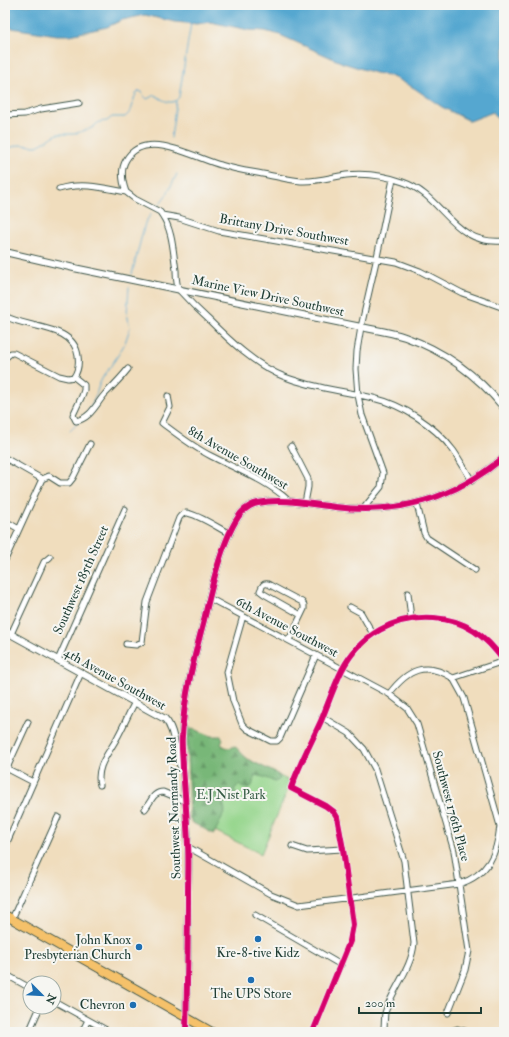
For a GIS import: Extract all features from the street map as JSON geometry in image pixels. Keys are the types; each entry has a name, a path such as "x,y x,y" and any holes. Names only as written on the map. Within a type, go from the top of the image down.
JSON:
{"main road":[{"path":"8,917 212,1032"}],"street":[{"path":"5,116 25,114 41,109 79,103"},
{"path":"126,192 122,177 126,159 138,149 162,146 184,151 212,163 235,169 300,181 365,174 394,179 411,184 422,190 454,224 468,234 489,241 504,241"},
{"path":"364,509 381,487 383,473 380,460 362,415 358,395 356,369 360,326 377,258 394,179"},
{"name":"Brittany Drive Southwest","path":"59,189 73,185 84,185 126,192 160,212 162,215 179,218 219,230 404,264 420,270 462,293 504,308"},
{"path":"162,215 167,224 172,242 178,289 227,339 256,361 284,377 389,402 420,419 439,435 452,450 472,481"},
{"name":"Marine View Drive Southwest","path":"5,252 74,268 360,326 404,337 438,352 468,371 482,383 504,408"},
{"path":"5,316 19,322 57,331 68,338 76,347 78,356 79,363 74,377"},
{"path":"5,358 10,353 18,354 59,376 68,378 74,377 84,385 84,390 74,415 76,421 82,420 94,410 103,396 128,369"},
{"name":"8th Avenue Southwest","path":"168,396 170,407 162,423 186,442 209,456 249,475 282,495 289,501"},
{"path":"5,560 42,479 49,476 60,483 69,483 90,444"},
{"path":"291,446 308,479 305,503"},
{"name":"Southwest Normandy Road","path":"186,1032 188,847 182,738 184,706 209,598 219,564 230,534 241,513 247,507 255,503 265,502 289,501 337,508 380,510 417,504 449,492 472,481 504,457"},
{"path":"5,458 42,479"},
{"path":"417,504 424,533 427,538 475,570"},
{"name":"Southwest 185th Street","path":"58,660 125,508"},
{"path":"126,644 136,645 142,642 147,602 179,518 184,513 192,514 230,534"},
{"path":"5,522 18,529"},
{"path":"8,632 44,562 50,557"},
{"path":"289,640 304,610 304,605 302,602 268,584 262,586 260,591 264,594 301,615"},
{"path":"408,593 412,618"},
{"name":"6th Avenue Southwest","path":"209,598 389,694 401,702 413,715"},
{"path":"350,607 361,613 373,634"},
{"path":"243,616 227,672 233,701 242,724 247,729 271,741 275,742 280,738 316,655"},
{"path":"312,1032 341,964 353,925 343,850 338,822 334,812 326,806 291,788 292,785 343,669 362,644 373,634 395,622 412,618 440,618 463,625 484,637 494,647 504,661 453,678"},
{"name":"4th Avenue Southwest","path":"8,632 160,716 169,723 176,757 183,772"},
{"path":"188,847 271,894 291,903 305,905 459,884 480,874 490,861 498,843 500,826 464,698 453,678 442,672 425,669 417,670 407,675 399,681 389,694"},
{"path":"5,847 81,673"},
{"path":"100,785 98,779 99,772 105,757 118,736 135,702"},
{"name":"Southwest 176th Place","path":"413,715 421,736 454,851 469,951 465,970 448,1013"},
{"path":"322,717 349,733 364,749 375,769 404,861 414,950 385,1014 385,1026 383,1032"},
{"path":"28,722 6,768 33,782"},
{"path":"145,809 156,793 159,792 163,792 185,801"},
{"path":"8,917 58,817"},
{"path":"292,846 307,851 343,850"},
{"path":"255,915 341,964"},
{"path":"5,974 22,984"},
{"path":"62,1005 110,1032"},
{"path":"28,1032 36,1015"},
{"path":"82,1032 88,1020"},
{"path":"448,1032 456,1029 468,1032"}],"green space":[{"name":"E.J Nist Park","path":"186,726 291,782 261,854 189,818"},
{"path":"194,729 212,736 221,736 223,740 221,744 229,748 234,746 248,759 279,775 280,779 275,782 255,775 250,788 243,788 239,785 234,789 236,793 231,800 223,803 225,811 214,834 191,822 188,732"}],"water":[{"path":"5,5 504,5 504,126 493,112 470,121 442,107 414,88 397,79 343,63 280,35 265,31 249,30 210,22 197,24 175,22 145,15 122,20 107,27 70,35 57,35 5,27"}],"waterway":[{"path":"5,151 19,145 37,146 57,134 74,134 92,128 99,122 107,121 112,117 125,117 129,114 136,94 139,91 142,92 147,99 155,95 167,102 173,102 176,100 179,97 191,23"},
{"path":"171,138 176,101"},
{"path":"157,207 167,194 177,174"},
{"path":"132,274 145,223 151,214"},
{"path":"88,412 95,398 99,385 125,343 130,328 127,313 129,287"},
{"path":"70,431 78,423"}],"cycle path":[{"path":"186,1032 188,857 187,816 182,748 183,721 190,677 214,580 223,550 234,524 241,513 249,506 267,502 296,502 359,509 403,506 425,501 466,484 485,472 504,457"},
{"path":"313,1032 350,941 353,925 343,849 337,817 334,812 326,806 291,788 342,670 358,647 369,637 392,624 420,618 445,619 465,626 474,631 490,644 504,661"}],"place":[{"name":"Kre-8-tive Kidz","path":"258,939"},
{"name":"John Knox Presbyterian Church","path":"139,947"},
{"name":"The UPS Store","path":"251,980"},
{"name":"Chevron","path":"133,1005"}]}
